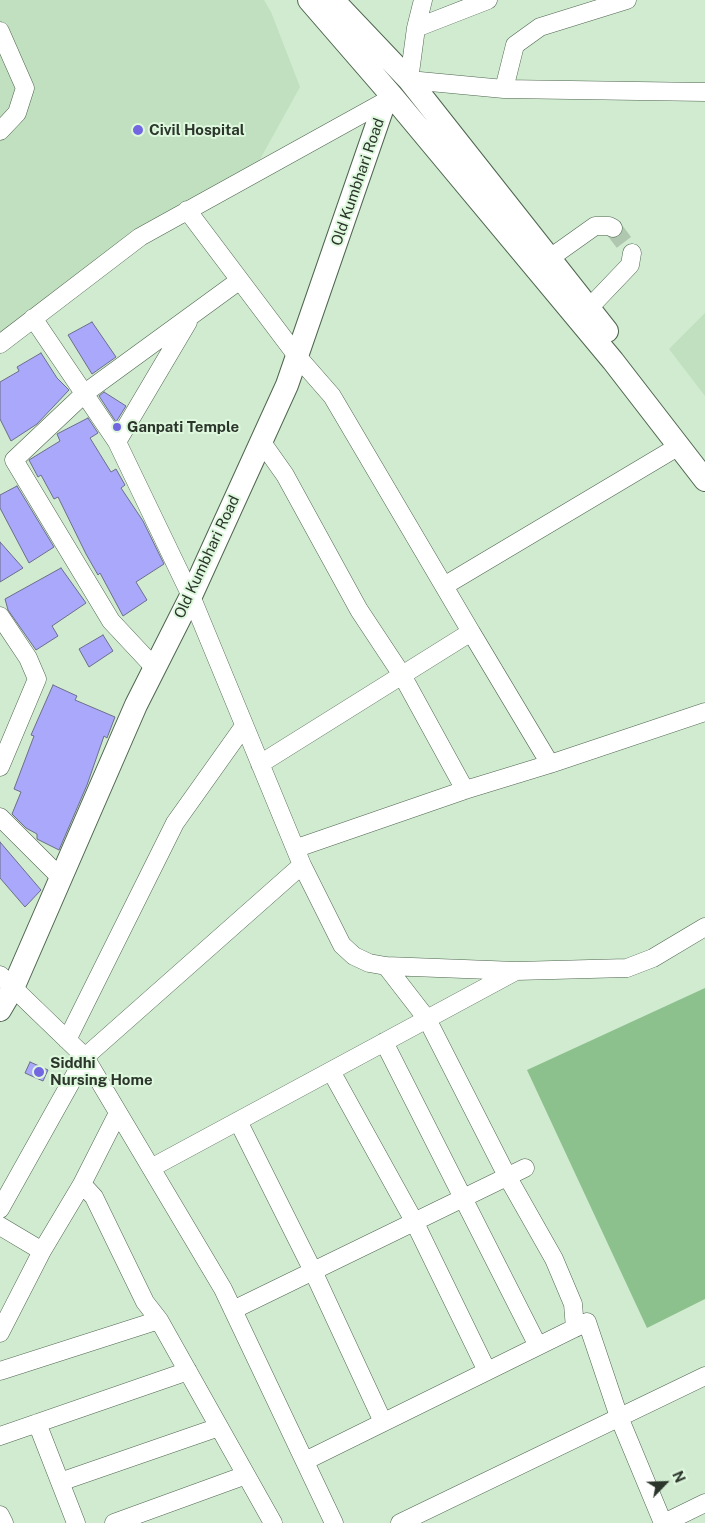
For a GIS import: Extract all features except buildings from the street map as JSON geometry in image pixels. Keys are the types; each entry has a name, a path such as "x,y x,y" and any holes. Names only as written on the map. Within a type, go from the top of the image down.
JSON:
{"main road":[{"path":"309,0 393,97 613,362 705,480"},
{"path":"333,0 409,80 705,456"},
{"name":"Old Kumbhari Road","path":"0,1010 4,986 61,878 154,667 190,596 261,441 297,356 383,107 393,97"}],"street":[{"path":"423,0 416,28 409,80 504,89 705,92"},
{"path":"416,28 488,0"},
{"path":"504,89 515,45 540,27 627,0"},
{"path":"0,31 25,88 17,113 0,130"},
{"path":"0,344 140,237 393,97"},
{"path":"188,210 297,356 332,396 550,764"},
{"path":"550,258 589,229 602,225 613,228"},
{"path":"589,308 630,265 632,253"},
{"path":"154,667 111,622 14,460 85,393 240,280"},
{"path":"117,442 192,316"},
{"path":"33,318 117,442 190,596 297,848 302,865 342,944 354,956 369,963 386,966 516,971 626,968 640,965 705,927"},
{"path":"261,441 285,475 359,610 402,675 465,790"},
{"path":"444,586 679,446"},
{"path":"0,616 28,658 37,679 0,767"},
{"path":"260,764 471,632"},
{"path":"297,848 465,790 550,764 705,712"},
{"path":"66,1040 175,823 244,726"},
{"path":"0,817 61,878"},
{"path":"0,1209 85,1057 302,865"},
{"path":"386,966 427,1019 507,1176 554,1259 574,1304 575,1328"},
{"path":"151,1168 516,971"},
{"path":"4,986 85,1057 223,1289 334,1523"},
{"path":"384,1042 538,1346"},
{"path":"331,1071 414,1222 487,1371"},
{"path":"0,1333 42,1250 82,1184 118,1113"},
{"path":"238,1121 313,1271 384,1422"},
{"path":"233,1310 524,1168"},
{"path":"82,1184 94,1197 145,1302 159,1320 273,1523"},
{"path":"0,1226 42,1250"},
{"path":"0,1371 159,1320"},
{"path":"305,1460 587,1322 619,1417 664,1523 705,1502"},
{"path":"0,1436 188,1371"},
{"path":"400,1523 705,1376"},
{"path":"37,1423 76,1523"},
{"path":"60,1482 219,1426"},
{"path":"114,1523 246,1475"},
{"path":"0,1515 4,1523"}],"shaded area":[{"name":"Civil Hospital","path":"0,0 264,0 271,12 300,87 253,172 140,237 0,344"},
{"path":"705,313 705,396 669,349"},
{"path":"705,988 705,1299 647,1328 527,1070"}],"tunnel":[{"path":"613,228 632,253"}],"place":[{"name":"Civil Hospital","path":"138,130"},
{"name":"Ganpati Temple","path":"117,427"},
{"name":"Siddhi Nursing Home","path":"39,1072"}]}
